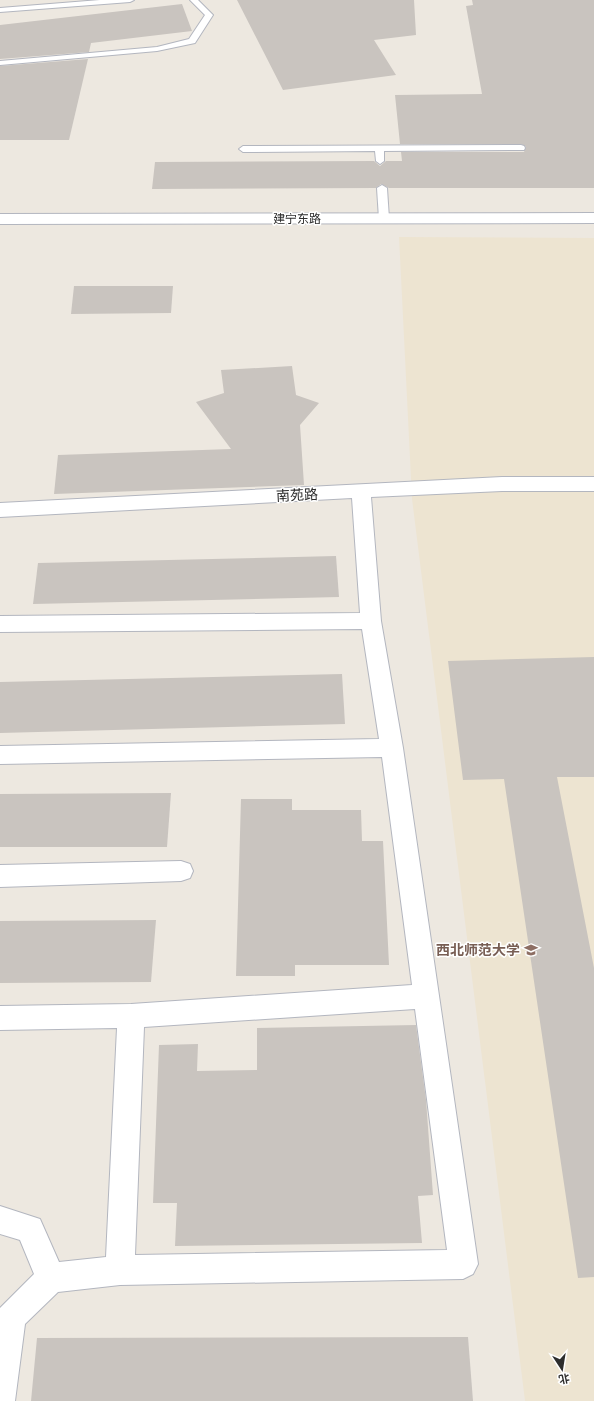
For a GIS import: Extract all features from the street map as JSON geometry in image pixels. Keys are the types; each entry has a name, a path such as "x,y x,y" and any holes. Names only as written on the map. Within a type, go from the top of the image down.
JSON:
{"street":[{"name":"建宁东路","path":"0,219 594,218"},
{"name":"南苑路","path":"0,510 502,484 594,484"},
{"path":"0,1401 11,1317 50,1278 120,1270 463,1264 392,748 370,621 361,491"},
{"path":"0,624 370,621"},
{"path":"0,755 392,748"},
{"path":"0,876 180,871"},
{"path":"0,1018 131,1016 426,996"},
{"path":"120,1270 131,1016"},
{"path":"0,1220 30,1229 50,1278"}],"lane":[{"path":"0,10 130,0"},
{"path":"0,63 157,49 192,41 208,15 194,0"},
{"path":"379,148 380,161"},
{"path":"243,149 521,148"},
{"path":"382,188 384,219"}],"shaded area":[{"name":"西北师范大学","path":"399,237 594,238 594,1401 525,1401 412,499"}],"building":[{"path":"237,0 414,0 416,35 374,40 396,75 283,90"},
{"path":"472,0 594,0 594,188 389,188 381,184 376,188 152,189 155,162 374,161 380,166 386,161 402,161 401,152 524,152 526,147 521,144 400,144 395,95 482,94 466,6 473,5"},
{"path":"182,4 192,31 91,43 89,52 0,59 0,25"},
{"path":"88,59 69,140 0,140 0,66"},
{"path":"74,286 173,286 171,313 71,314"},
{"path":"292,366 296,395 319,403 300,425 304,485 54,494 58,455 231,449 196,402 224,393 221,370"},
{"path":"336,556 339,597 33,604 38,563"},
{"path":"594,657 594,777 557,777 594,968 594,1277 578,1278 504,779 463,780 448,661"},
{"path":"342,674 345,724 0,733 0,682"},
{"path":"171,793 167,847 0,847 0,794"},
{"path":"241,799 292,799 292,810 361,810 362,841 383,841 389,965 295,965 295,976 236,976"},
{"path":"156,920 151,982 0,983 0,921"},
{"path":"416,1025 426,1100 433,1195 418,1196 422,1243 175,1246 177,1203 153,1203 159,1045 198,1044 197,1071 257,1070 257,1028"},
{"path":"468,1337 473,1401 31,1401 37,1338"}],"place":[{"name":"西北师范大学","path":"531,950"}]}
